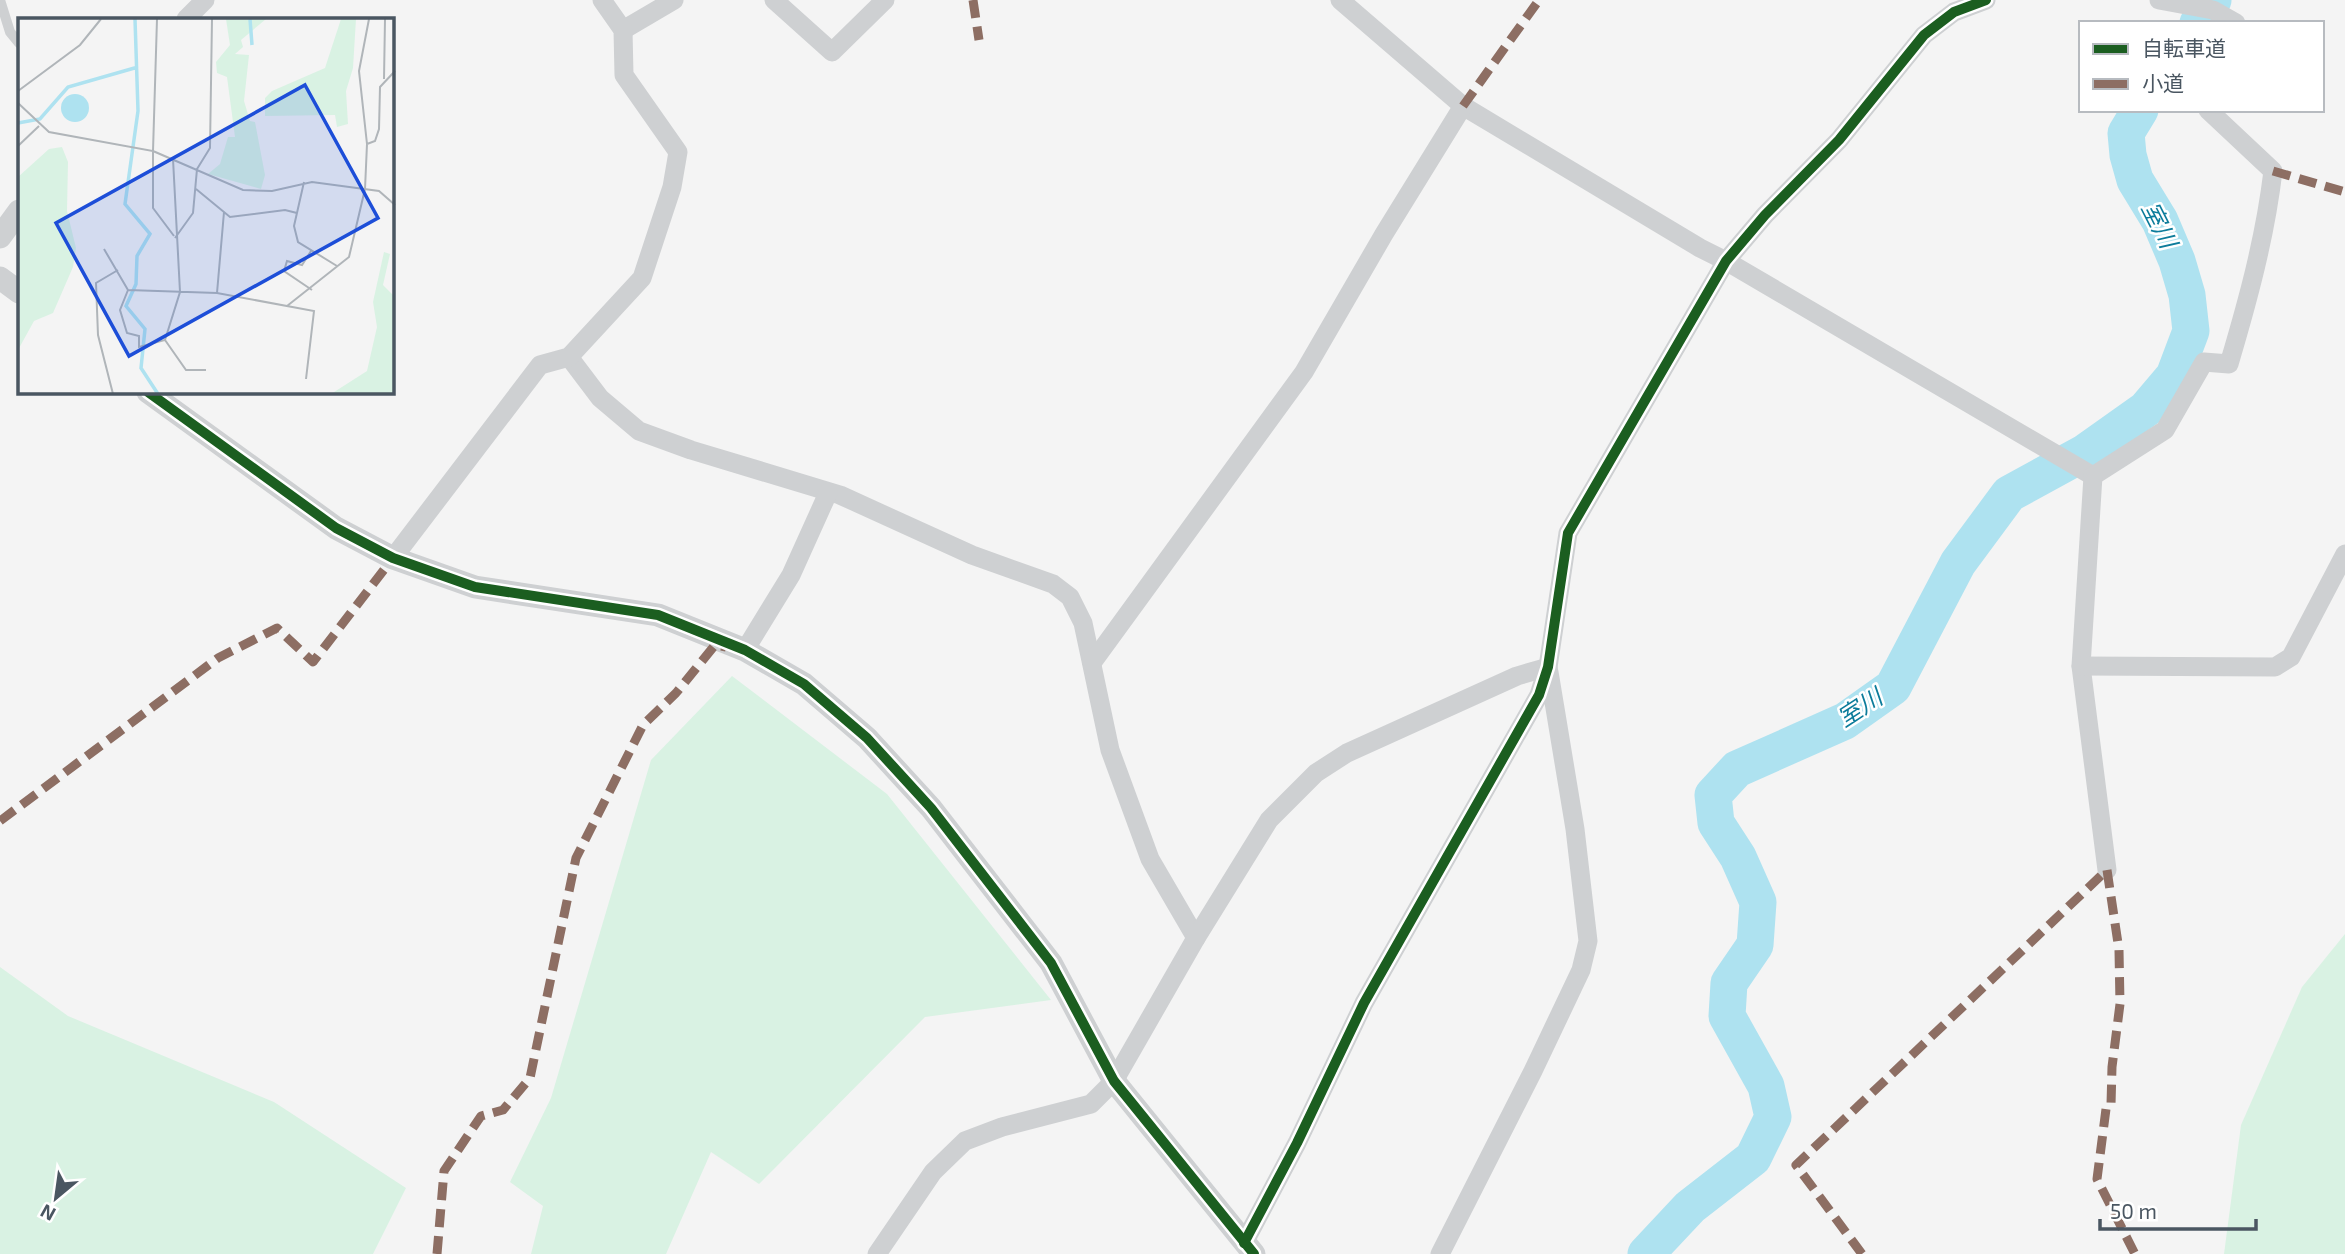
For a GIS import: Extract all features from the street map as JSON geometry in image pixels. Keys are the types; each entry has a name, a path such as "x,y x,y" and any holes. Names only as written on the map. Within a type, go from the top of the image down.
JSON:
{"street":[{"path":"187,18 205,0"},
{"path":"393,558 540,365 569,357 642,278 673,187 678,152 624,75 623,30 602,0"},
{"path":"623,30 674,0"},
{"path":"774,0 832,52 885,0"},
{"path":"1340,0 1463,106 1700,248 2093,476"},
{"path":"151,394 336,528 393,558 475,587 658,615 745,650 804,684 867,738 931,808 1051,963 1114,1081 1249,1248 1364,1003 1539,695 1548,667 1568,533 1726,261 1765,215 1839,140 1924,36 1954,12 1986,0"},
{"path":"2159,0 2213,10 2232,21"},
{"path":"1091,663 1304,372 1384,234 1463,106"},
{"path":"2093,476 2165,430 2204,362 2229,364 2252,288 2267,220 2273,172 2210,112"},
{"path":"0,237 18,212"},
{"path":"0,278 18,291"},
{"path":"569,357 600,398 639,431 691,450 840,495 972,555 1053,584 1070,597 1083,623 1110,750 1150,859 1196,938"},
{"path":"2093,476 2081,666 2107,870"},
{"path":"745,650 791,575 828,493"},
{"path":"2081,666 2275,667 2291,657 2345,554"},
{"path":"877,1254 933,1172 965,1141 1002,1127 1091,1104 1114,1081 1196,938 1269,820 1316,773 1347,753 1517,676 1548,667"},
{"path":"1440,1254 1575,983 1588,941 1575,829 1548,667"}],"lane":[{"path":"0,0 10,32 18,42"}],"green space":[{"path":"732,676 887,794 1051,1000 925,1017 759,1184 711,1152 666,1254 531,1254 543,1206 510,1182 551,1098 651,760"},
{"path":"2345,934 2345,1254 2224,1254 2241,1125 2302,987"},
{"path":"0,967 68,1016 274,1102 406,1188 373,1254 0,1254"}],"waterway":[{"name":"室川","path":"2199,21 2213,0"},
{"name":"室川","path":"1646,1254 1690,1207 1753,1158 1773,1117 1766,1086 1727,1016 1729,983 1755,945 1758,902 1738,857 1716,823 1713,795 1737,769 1845,721 1893,687 1958,563 2009,494 2084,453 2146,409 2174,376 2191,331 2187,295 2177,261 2160,221 2135,180 2128,155 2126,133 2139,112"}],"marked path":[{"path":"973,0 979,40"},
{"path":"1463,106 1539,0"},
{"path":"2273,171 2345,192"},
{"path":"0,821 218,658 277,628 313,662 393,558"},
{"path":"437,1254 444,1171 481,1116 503,1110 530,1078 576,858 643,725 676,693 715,645 726,647"},
{"path":"2107,870 2119,950 2120,1004 2112,1067 2111,1105 2106,1109 2097,1179 2135,1254"},
{"path":"1862,1254 1796,1165 2107,870"}],"cycle path":[{"path":"1244,1243 1297,1143 1364,1003 1539,695 1548,667 1568,533 1726,261 1765,215 1839,140 1924,35 1954,12 1986,0"},
{"path":"151,394 336,528 393,558 475,587 658,615 745,650 804,684 867,738 931,808 1051,963 1114,1081 1254,1254"}]}
